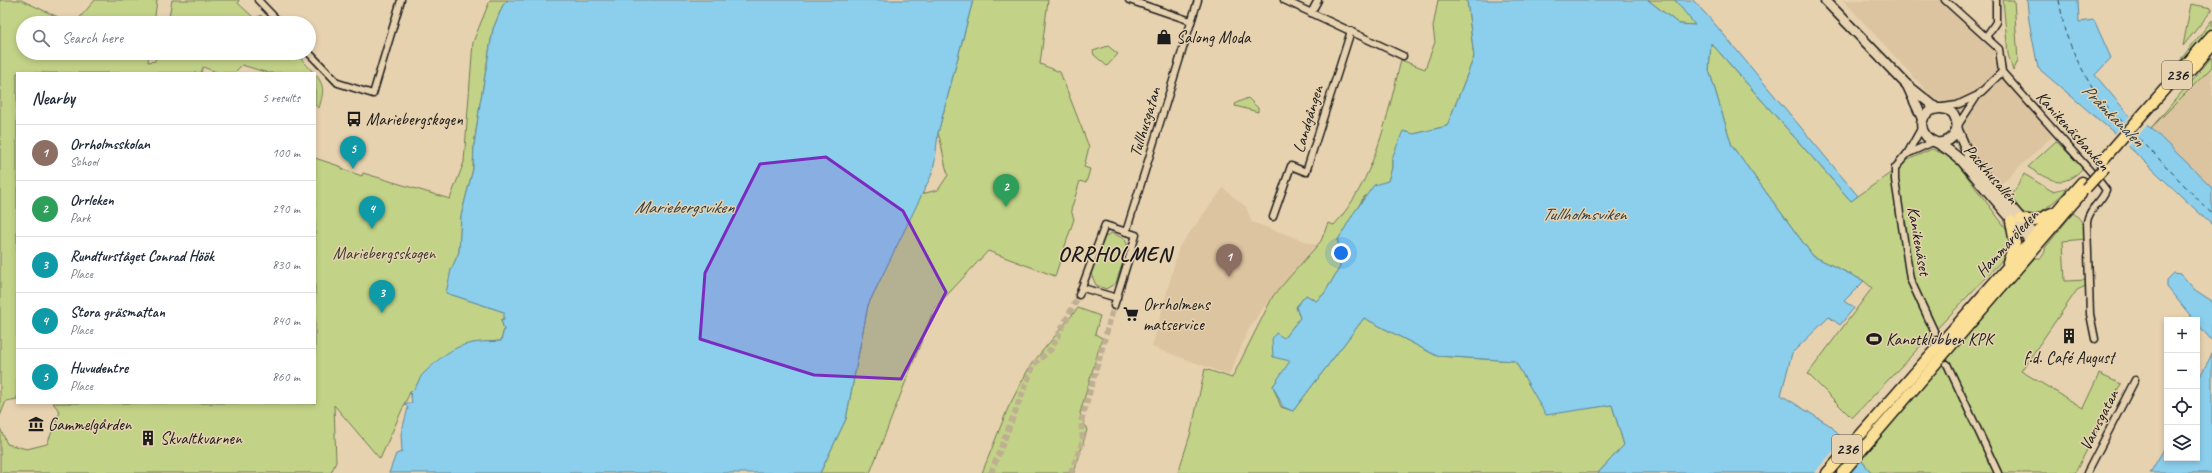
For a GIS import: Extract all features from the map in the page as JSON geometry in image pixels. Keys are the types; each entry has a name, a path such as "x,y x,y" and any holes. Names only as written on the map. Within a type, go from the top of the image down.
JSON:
{"main road":[{"name":"Hammaröleden","path":"2145,117 2212,35"},
{"name":"Hammaröleden","path":"1842,473 2035,241 2114,151 2212,46"},
{"name":"Hammaröleden","path":"1827,473 2006,267 2035,241 2060,207 2084,185"},
{"path":"2006,267 2015,243 2016,220 2035,221 2045,218 2060,207"}],"street":[{"path":"258,0 273,16"},
{"path":"316,60 338,83 373,94 401,0"},
{"path":"1129,0 1191,21"},
{"name":"Tullhusgatan","path":"1126,232 1198,0"},
{"path":"1284,0 1403,56"},
{"path":"1311,13 1318,0"},
{"path":"1825,0 1906,84 1939,108 1953,113 1958,128"},
{"path":"1906,84 1923,124 1925,135 1935,142 1949,140 1978,96 2002,72 1999,49 1945,0"},
{"path":"1986,37 1996,22 1996,0"},
{"name":"Landgången","path":"1272,217 1290,166 1306,172 1352,31"},
{"name":"Kanikenäsbanken","path":"2002,72 2106,190 2103,197 2090,211 2087,222 2090,314 2095,339"},
{"path":"1923,124 1927,113 1939,108 1958,105 1978,96"},
{"name":"Kanikenäset","path":"1923,124 1907,154 1895,168 1908,270 1935,333"},
{"name":"Packhusallén","path":"1958,128 1970,159 2016,220"},
{"name":"Kanikenäset","path":"1907,154 1935,142"},
{"name":"Packhusallén","path":"1935,142 1962,162 2035,241"},
{"path":"1078,295 1083,288 1105,225 1136,235 1114,306"},
{"path":"1083,288 1117,298"},
{"path":"1947,364 1998,473"},
{"name":"Varvsgatan","path":"2087,473 2135,380"}],"highlighted area":[{"path":"826,157 903,211 946,292 901,379 814,375 700,339 705,273 760,164"}],"shaded area":[{"path":"1843,0 1950,0 1994,38 1994,58 2003,78 2053,136 1999,186 1968,147 1955,109 1932,97"},
{"path":"2212,67 2212,187 2151,128"},
{"path":"1223,188 1246,207 1252,222 1316,245 1260,312 1249,329 1229,375 1152,347 1179,247"}],"green space":[{"path":"0,0 21,0 56,16 16,16 16,60 148,60 148,62 155,60 302,60 313,72 265,72 242,65 235,72 216,72 203,67 201,72 16,72 16,399 6,401 0,416"},
{"path":"95,0 157,0 155,16 81,16"},
{"path":"172,0 239,0 238,3 252,16 169,16"},
{"name":"Mariebergsskogen","path":"490,0 508,0 503,5 493,29 474,145 473,169 461,216 459,252 451,270 447,293 504,312 506,314 504,319 501,320 504,329 501,341 473,343 421,377 414,390 410,392 380,459 334,405 336,462 331,473 0,473 0,428 7,444 27,449 47,444 60,412 54,404 316,404 316,158 342,167 342,169 362,176 363,173 450,199 464,162 473,42"},
{"path":"973,0 1048,0 1040,64 1060,72 1089,147 1084,167 1090,169 1086,183 1080,181 1071,210 1074,219 1055,276 988,251 934,309 870,473 820,473 846,419 868,305 921,194 938,190 948,175 938,133"},
{"path":"1438,0 1467,0 1474,57 1447,126 1414,134 1392,158 1392,168 1388,181 1364,197 1338,240 1340,267 1324,294 1316,301 1306,295 1296,307 1300,318 1284,338 1291,361 1273,386 1281,407 1293,411 1364,318 1437,356 1515,361 1546,414 1612,405 1624,445 1598,473 1178,473 1191,432 1205,369 1232,378 1273,296 1321,241 1328,223 1334,225 1360,188 1378,147 1401,60 1425,69 1435,42 1433,27"},
{"path":"1648,0 1675,0 1696,25 1679,24"},
{"path":"2003,0 2014,0 2018,61 2013,71 2008,54"},
{"path":"2191,4 2212,8 2212,10 2183,46"},
{"path":"2212,20 2212,27 2180,65 2181,59"},
{"path":"1711,43 1851,201 1910,159 1932,149 1946,155 1959,166 2009,232 2012,242 2006,256 1852,418 1808,374 1872,288 1864,281 1813,256 1732,146 1709,70"},
{"path":"1108,46 1118,54 1107,66 1094,55 1093,51"},
{"path":"2212,57 2212,67 2151,128"},
{"path":"316,75 321,82 323,90 319,108 316,106"},
{"path":"1248,98 1258,108 1258,112 1235,106 1236,103"},
{"path":"2056,141 2083,168 2076,175 2062,181 2049,179 2028,167"},
{"path":"2024,174 2052,191 2067,188 2060,197 2039,213 2034,215 2026,214 2013,199 2014,192"},
{"path":"2073,213 2083,224 2086,239 2063,241 2065,281 2088,280 2088,285 2077,290 2021,371 2083,408 2099,374 2121,384 2075,473 1872,473 1860,459 2017,277 2035,258 2041,258 2045,252 2045,248"},
{"path":"1112,233 1125,239 1128,247 1116,283 1106,289 1096,285 1091,274 1104,239"},
{"path":"1078,308 1100,316 1095,334 1102,338 1080,413 1087,430 1074,473 982,473 1008,408 1030,366"}],"water":[{"name":"Mariebergsviken","path":"508,0 973,0 938,133 935,161 931,176 868,305 846,419 820,473 389,473 396,454 402,452 401,434 408,408 404,403 412,403 410,392 414,389 423,374 445,354 458,347 476,342 501,341 504,329 501,320 504,319 504,312 446,293 451,270 459,252 461,216 473,169 474,145 493,29 503,5"},
{"name":"Tullholmsviken","path":"1467,0 1648,0 1679,24 1695,25 1675,0 1693,0 1714,23 1858,196 1851,201 1711,43 1709,70 1732,146 1813,256 1864,281 1844,301 1854,308 1840,325 1829,317 1792,353 1781,395 1831,426 1872,473 1598,473 1624,445 1612,405 1546,415 1515,361 1437,356 1364,318 1293,411 1283,407 1273,386 1290,361 1273,357 1272,339 1276,333 1284,338 1300,318 1296,307 1306,295 1316,301 1324,294 1340,267 1338,240 1353,214 1374,185 1388,181 1392,168 1392,158 1403,131 1414,134 1447,126 1474,57"},
{"name":"Pråmkanalen","path":"2027,0 2078,0 2079,22 2094,20 2111,58 2095,75 2129,115 2151,128 2212,187 2212,225 2112,131 2038,68 2029,21"},
{"path":"2174,273 2181,274 2195,290 2212,301 2212,341 2200,327 2200,317 2192,317 2167,287 2167,280"},
{"path":"2212,354 2212,473 2150,473 2164,449 2164,461 2200,461 2200,376"}],"pier":[{"path":"2132,114 2148,124 2127,148 2113,135"},
{"path":"1844,439 1861,458 1848,473 1814,473"}],"ferry route":[{"path":"2059,0 2065,32 2077,60 2099,99 2127,126"},
{"path":"2133,132 2212,214"}],"tunnel":[{"path":"991,473 1034,364 1051,349 1079,295"},
{"path":"1071,473 1083,440 1081,422 1114,306"},
{"path":"1935,333 1947,364"}],"place":[{"name":"Salong Moda","path":"1164,37"},
{"name":"Mariebergskogen","path":"354,119"},
{"name":"Huvudentre","path":"353,169"},
{"name":"Orrleken","path":"1006,207"},
{"name":"Stora gräsmattan","path":"372,229"},
{"name":"Orrholmsskolan","path":"1229,277"},
{"name":"Rundturståget Conrad Höök","path":"382,313"},
{"name":"Orrholmens matservice","path":"1131,314"},
{"name":"f.d. Café August","path":"2069,336"},
{"name":"Kanotklubben KPK","path":"1874,339"},
{"name":"Gammelgården","path":"36,424"},
{"name":"Skvaltkvarnen","path":"148,438"}],"district":[{"name":"ORRHOLMEN","path":"1115,254"}]}
